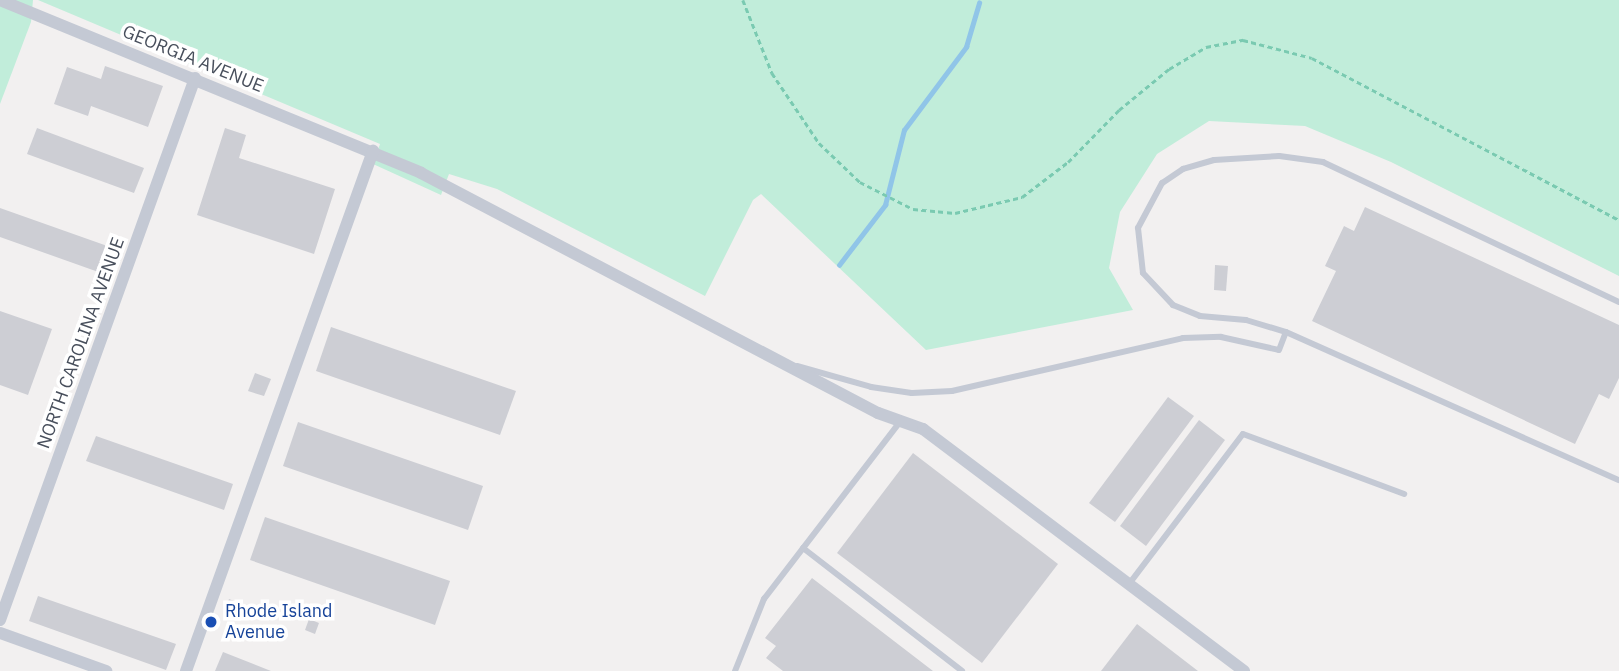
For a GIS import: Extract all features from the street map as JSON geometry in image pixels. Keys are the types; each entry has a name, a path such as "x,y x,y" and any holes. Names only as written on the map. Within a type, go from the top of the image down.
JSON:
{"street":[{"name":"GEORGIA AVENUE","path":"0,0 373,152 878,413 923,429 1244,671"},
{"name":"NORTH CAROLINA AVENUE","path":"0,620 195,78"},
{"path":"186,671 373,152"},
{"path":"0,633 106,671"}],"lane":[{"path":"1619,302 1323,162 1279,156 1214,160 1183,169 1162,184 1138,228 1143,273 1154,290 1172,305 1200,316 1245,320 1286,332 1619,480"},
{"path":"782,363 885,389 952,391 1184,338 1221,337 1279,350 1286,332"},
{"path":"735,671 764,599 901,420"},
{"path":"1129,584 1243,434 1404,494"},
{"path":"803,548 962,671"}],"path":[{"path":"743,0 772,72 819,143 860,182 913,209 955,213 1022,197 1068,162 1119,110 1169,68 1206,47 1243,40 1312,58 1619,220"}],"green space":[{"path":"0,0 33,0 31,22 0,104"},
{"path":"38,0 1619,0 1619,276 1391,162 1305,126 1209,121 1157,154 1120,212 1109,268 1133,310 926,350 761,194 753,200 705,296 497,189 449,174 441,195 373,164 380,144"}],"building":[{"path":"105,66 163,86 148,127 91,106 88,116 54,104 67,67 101,79"},
{"path":"37,128 144,168 134,193 27,154"},
{"path":"225,128 246,135 239,158 335,189 314,254 197,215"},
{"path":"1365,207 1619,325 1619,378 1609,399 1599,394 1575,444 1312,321 1336,271 1325,266 1344,226 1354,231"},
{"path":"0,208 113,248 104,274 0,237"},
{"path":"1215,265 1228,266 1226,291 1214,290"},
{"path":"0,311 52,329 28,395 0,385"},
{"path":"331,327 516,391 500,435 316,371"},
{"path":"255,373 271,379 264,396 248,391"},
{"path":"1168,397 1194,416 1115,522 1089,503"},
{"path":"1199,420 1225,440 1146,546 1120,526"},
{"path":"298,422 483,486 468,530 283,466"},
{"path":"96,436 233,484 224,510 86,461"},
{"path":"913,453 1058,564 982,663 837,553"},
{"path":"265,517 450,581 435,625 250,560"},
{"path":"812,578 933,671 783,671 766,658 776,646 765,638"},
{"path":"38,596 176,644 166,670 29,621"},
{"path":"229,599 239,603 234,617 224,613"},
{"path":"309,619 319,623 315,634 305,630"},
{"path":"1137,624 1198,671 1101,671"},
{"path":"223,652 271,671 215,671"}],"waterway":[{"path":"839,265 885,205 904,130 966,47 979,3"}],"place":[{"name":"Rhode Island Avenue","path":"211,622"}]}
